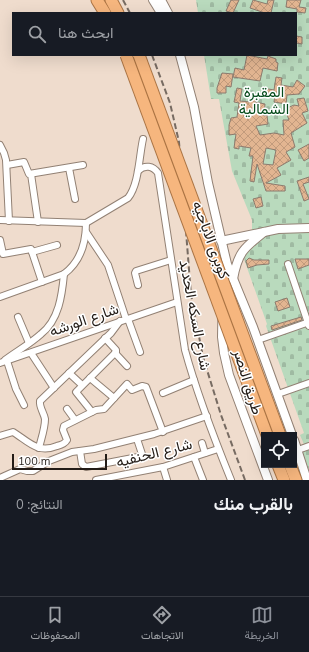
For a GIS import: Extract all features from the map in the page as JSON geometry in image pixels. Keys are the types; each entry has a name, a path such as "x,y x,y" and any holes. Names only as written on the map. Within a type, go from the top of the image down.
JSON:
{"highway":[{"path":"97,0 104,12"},
{"path":"111,0 117,12"},
{"name":"كوبرى الاباجيه","path":"126,56 267,432"},
{"name":"كوبرى الاباجيه","path":"139,56 279,432"},
{"path":"279,468 284,480"},
{"path":"291,468 296,480"}],"street":[{"path":"153,0 160,12"},
{"path":"161,0 167,12"},
{"name":"طريق النصر","path":"180,56 194,107 220,241 227,264 258,340 291,432"},
{"path":"0,220 86,223 128,198 133,190 138,171 143,140"},
{"path":"0,146 4,153 7,165 10,221"},
{"path":"7,165 24,162 28,174 83,165"},
{"name":"شارع السكه الحديد","path":"138,171 141,168 149,166 158,174 177,302 186,350 194,380 218,449 231,480"},
{"path":"69,168 74,199"},
{"path":"31,174 38,222"},
{"path":"0,297 64,274 72,267 82,250 86,232 86,223"},
{"path":"220,241 265,231 309,228"},
{"path":"233,279 235,266 243,249 265,231"},
{"path":"86,232 108,265 124,320 140,352"},
{"path":"0,240 3,254 30,249 42,282"},
{"path":"32,252 57,245"},
{"path":"138,284 135,273 136,271 171,260"},
{"name":"طريق النصر","path":"227,264 222,300 222,337 224,353 229,375 268,480"},
{"path":"258,340 308,323 288,264"},
{"path":"24,405 2,362 41,335 52,321 60,298 64,274"},
{"name":"شارع الورشه","path":"2,362 177,302"},
{"path":"18,317 29,343"},
{"path":"39,448 45,420 40,402 124,320"},
{"path":"105,338 116,350 116,353 127,366"},
{"path":"31,353 54,388"},
{"path":"92,412 86,403 76,393 77,390 116,353"},
{"path":"69,373 82,385"},
{"path":"90,378 114,398"},
{"path":"164,393 194,380"},
{"path":"278,394 309,383"},
{"path":"0,436 12,432 31,446 39,448 49,448 66,442 67,440 63,430 64,426 92,412 104,409 126,385 128,385 132,390 142,386 147,388 163,432"},
{"path":"67,409 76,420"},
{"path":"0,478 20,469 33,471 61,456 163,432 207,416"},
{"path":"80,451 82,464 86,467 138,457 142,454 137,439"},
{"path":"202,443 205,453"},
{"path":"307,480 307,470 298,450 309,446"},
{"name":"شارع الحنفيه","path":"96,480 128,477 218,449"},
{"path":"194,457 203,480"},
{"path":"163,467 167,480"}],"green space":[{"name":"المقبرة الشمالية","path":"196,0 309,0 309,470 302,451 306,449 300,435 304,433 245,262 243,253 252,244 252,220 232,171 219,99 211,99 204,56 297,56 297,12 198,12"}],"building":[{"path":"231,0 239,0 233,12 226,11"},
{"path":"253,0 267,4 268,0 274,0 271,12 262,12 250,8"},
{"path":"287,0 301,0 299,7 306,8 305,13 297,12 297,9 286,7"},
{"path":"297,36 302,37 302,44 297,43"},
{"path":"247,56 267,59 268,56 276,59 276,62 278,63 277,71 263,68 260,81 233,77 235,68 244,70"},
{"path":"222,73 233,74 231,87 226,86 226,93 217,93 217,88"},
{"path":"276,77 282,78 281,85 293,87 297,80 305,86 299,94 287,95 286,104 274,102 275,95 262,93 263,88 274,90"},
{"path":"237,88 242,89 240,101 250,102 251,98 256,98 255,102 265,104 264,116 267,115 268,124 256,126 260,135 274,133 284,135 283,120 289,120 285,109 294,105 299,106 297,99 304,98 308,111 302,113 307,123 291,133 295,147 286,152 291,160 277,168 281,175 266,183 285,186 285,191 266,191 257,164 254,182 250,181 253,156 249,156 251,148 239,146 239,149 234,148 236,134 229,135 231,118 237,117 239,103 234,102","holes":["266,148 276,150 273,165 263,164"]},
{"path":"309,144 309,158 304,161 298,150"},
{"path":"309,177 309,182 303,184 309,199 304,201 297,181"},
{"path":"261,197 263,206 256,208 253,199"},
{"path":"249,258 254,260 269,260 269,264 257,265 248,268 246,261"},
{"path":"295,259 309,259 309,265 298,269"},
{"path":"287,298 290,307 278,311 275,302"},
{"path":"301,317 302,320 272,330 271,326"}],"railway":[{"path":"123,0 129,12"},
{"path":"152,56 170,103 179,142 191,295 203,357 221,415 245,480"}]}
